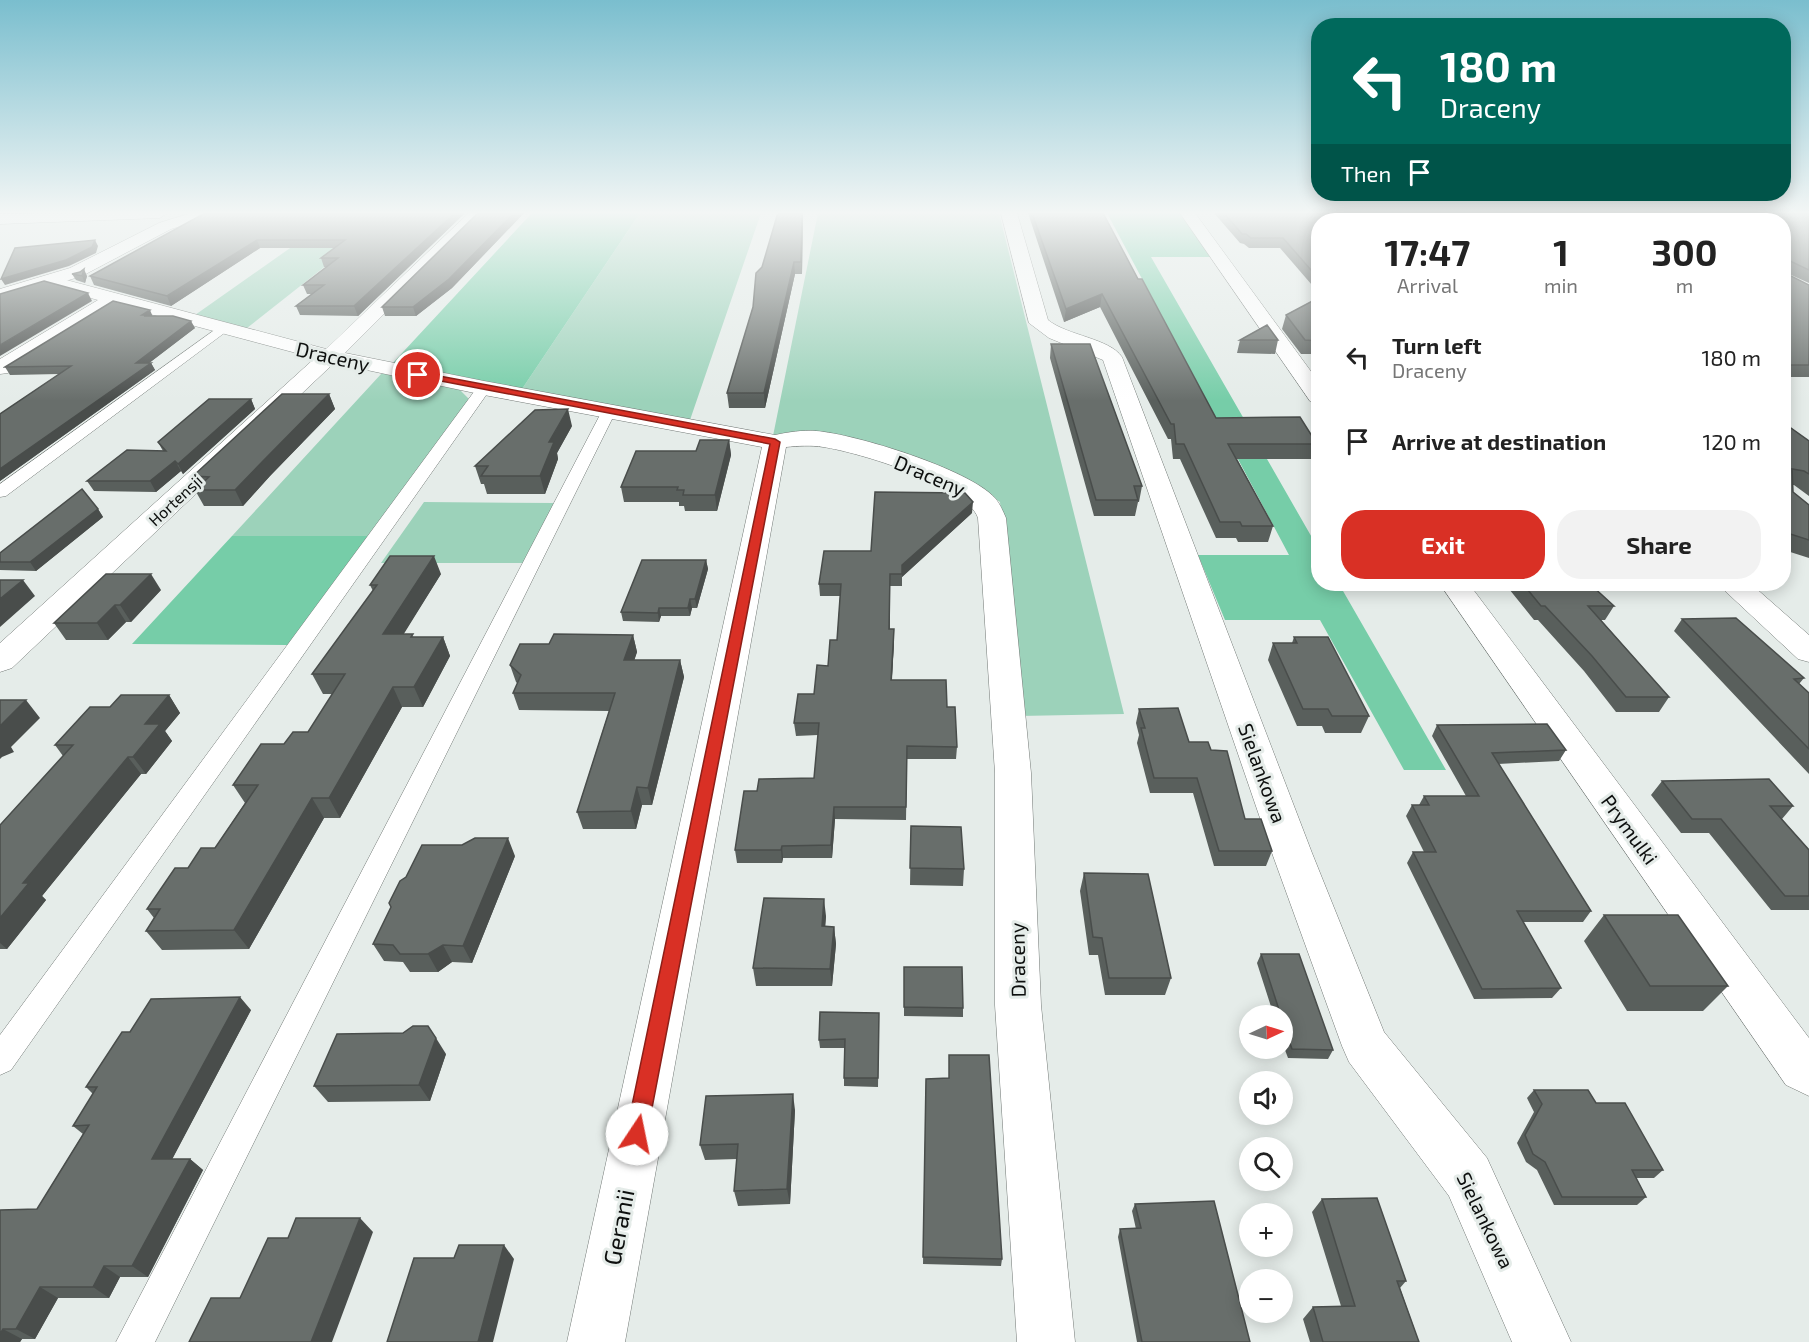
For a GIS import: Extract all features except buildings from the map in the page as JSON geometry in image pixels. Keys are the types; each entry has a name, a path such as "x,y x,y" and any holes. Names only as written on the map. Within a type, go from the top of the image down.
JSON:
{"street":[{"path":"0,295 63,276"},
{"name":"Hortensji","path":"0,662 330,356 413,276"},
{"name":"Sielankowa","path":"1026,276 1039,323 1045,329 1100,348 1112,357 1292,853 1366,1046 1468,1177 1542,1342"},
{"path":"1232,276 1311,386"},
{"name":"Draceny","path":"49,281 330,356 484,388 775,442 822,439 867,449 962,486 985,502 992,518 1013,773 1018,1005 1046,1342"},
{"path":"0,368 114,298"},
{"name":"Geranii","path":"596,1342 775,442"},
{"name":"Prymulki","path":"1459,591 1803,1069 1809,1073"},
{"path":"1742,591 1809,652"}],"lane":[{"path":"0,492 224,328"},
{"path":"0,1060 484,388"},
{"path":"135,1342 609,411"}],"green space":[{"path":"251,276 313,276 247,328 195,315"},
{"path":"474,276 598,276 522,389 391,365"},
{"path":"598,276 740,276 690,420 522,389"},
{"path":"805,276 1015,276 1124,714 1019,716 1000,502 976,486 873,446 826,432 773,436"},
{"path":"1140,276 1162,276 1311,536 1311,591 1343,591 1446,770 1404,770 1320,620 1225,620 1198,555 1289,555"},
{"path":"382,373 459,389 470,400 370,536 232,536"},
{"path":"424,502 554,503 524,563 381,563"},
{"path":"232,536 370,536 288,645 132,644"}],"route":[{"path":"418,375 775,442 637,1134"}]}
